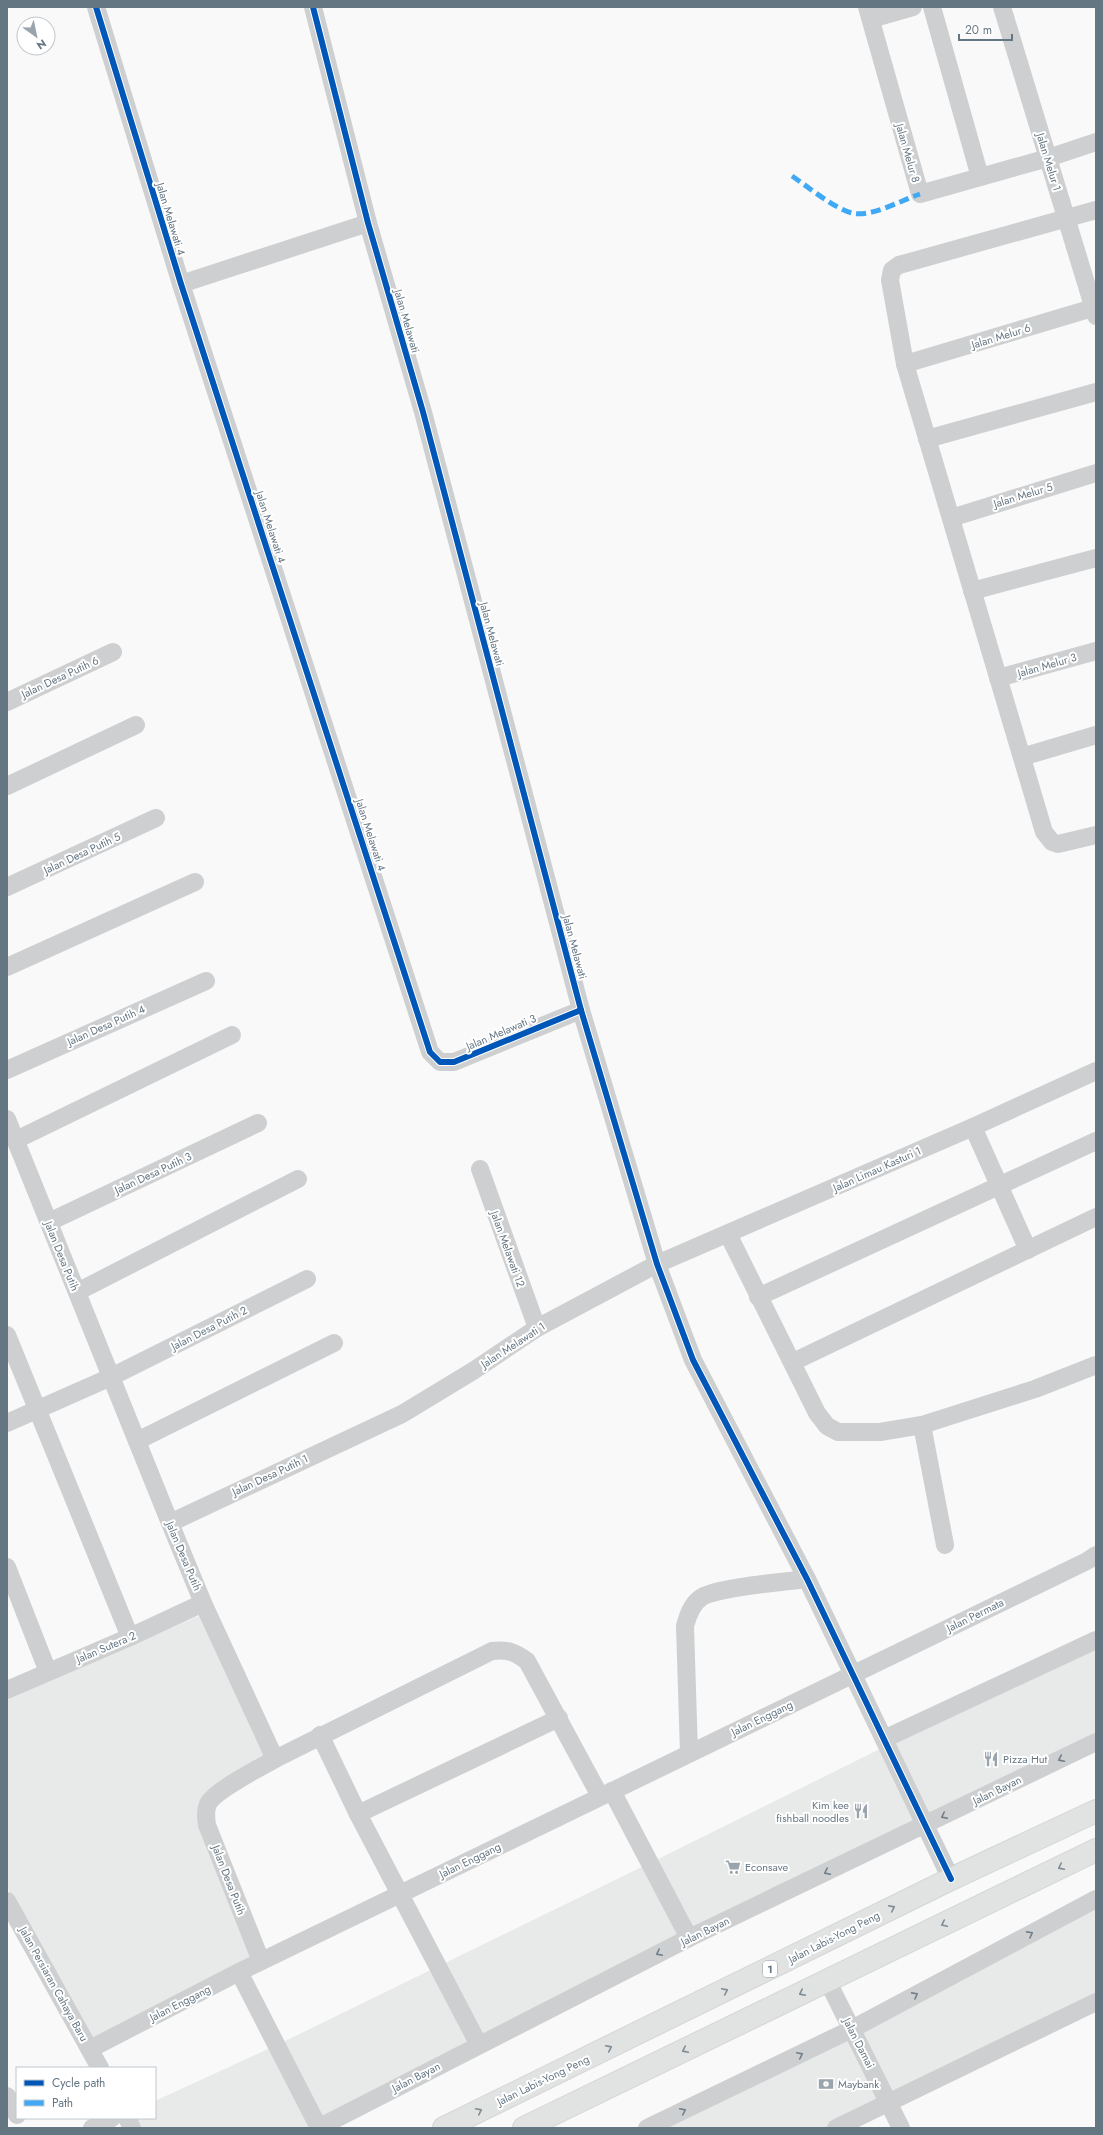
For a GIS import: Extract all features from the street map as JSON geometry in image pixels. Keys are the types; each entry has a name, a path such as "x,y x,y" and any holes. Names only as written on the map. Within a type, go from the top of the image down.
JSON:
{"highway":[{"name":"Jalan Labis-Yong Peng","path":"444,2128 951,1879 1096,1811"},
{"path":"524,2128 1096,1850"},
{"path":"587,2058 591,2072 607,2088"}],"street":[{"name":"Jalan Melawati 4","path":"96,7 181,284 430,1052"},
{"name":"Jalan Melawati","path":"313,7 368,223 423,412 581,1010 657,1264 694,1360 807,1579 951,1879"},
{"path":"869,13 913,7"},
{"path":"932,7 980,177"},
{"name":"Jalan Melur 1","path":"1002,7 1095,310"},
{"name":"Jalan Melur 8","path":"869,13 920,194 1048,158 1096,142"},
{"path":"1096,210 899,266 892,270 890,280 905,364 1044,832 1052,842 1058,844 1096,835"},
{"path":"181,284 368,223"},
{"name":"Jalan Melur 6","path":"905,364 1095,310"},
{"path":"927,439 1096,392"},
{"name":"Jalan Melur 5","path":"951,518 1096,473"},
{"path":"972,591 1096,558"},
{"name":"Jalan Melur 3","path":"998,678 1096,651"},
{"name":"Jalan Desa Putih 6","path":"7,702 113,652"},
{"path":"7,786 136,725"},
{"path":"1022,757 1096,735"},
{"name":"Jalan Desa Putih 5","path":"7,887 156,818"},
{"path":"7,967 195,882"},
{"name":"Jalan Desa Putih 4","path":"7,1070 206,981"},
{"name":"Jalan Melawati 3","path":"430,1052 440,1062 454,1062 581,1010"},
{"path":"16,1140 232,1035"},
{"name":"Jalan Limau Kasturi 1","path":"657,1264 973,1127 1096,1071"},
{"name":"Jalan Desa Putih","path":"7,1119 203,1603 219,1635 274,1759 218,1793 208,1804 206,1811 207,1825 261,1961"},
{"name":"Jalan Desa Putih 3","path":"49,1222 258,1123"},
{"path":"973,1127 1028,1250"},
{"path":"758,1297 1096,1141"},
{"name":"Jalan Melawati 12","path":"480,1169 537,1328"},
{"path":"77,1292 298,1179"},
{"path":"799,1375 1028,1250 1096,1217"},
{"path":"728,1234 817,1413 827,1426 838,1432 880,1432 922,1425 1035,1389 1096,1365"},
{"name":"Jalan Melawati 1","path":"370,1427 402,1414 537,1328 657,1264"},
{"name":"Jalan Desa Putih 2","path":"7,1423 111,1377 307,1279"},
{"path":"7,1335 130,1637"},
{"path":"137,1440 334,1343"},
{"path":"922,1425 945,1545"},
{"name":"Jalan Desa Putih 1","path":"170,1523 370,1427"},
{"name":"Jalan Permata","path":"853,1674 1096,1555"},
{"path":"7,1567 48,1672"},
{"path":"689,1753 685,1626 688,1614 694,1604 702,1597 718,1592 807,1579"},
{"name":"Jalan Sutera 2","path":"7,1690 130,1637 203,1603"},
{"path":"884,1739 1096,1640"},
{"path":"274,1759 492,1651 506,1650 518,1654 527,1661 689,1938"},
{"name":"Jalan Enggang","path":"90,2049 261,1961 853,1674"},
{"path":"358,1814 559,1718"},
{"path":"320,1735 358,1814 479,2045"},
{"name":"Jalan Bayan","path":"319,2128 689,1938 1096,1742"},
{"path":"648,2128 852,2029 1096,1899"},
{"name":"Jalan Persiaran Cahaya Baru","path":"7,1900 12,1921 99,2067"},
{"path":"239,1972 319,2128"},
{"name":"Jalan Damai","path":"827,1980 901,2128"},
{"path":"836,2128 1096,2002"},
{"path":"7,2096 16,2113"},
{"path":"20,2119 24,2128"},
{"path":"92,2128 110,2119"},
{"path":"128,2119 132,2128"}],"shaded area":[{"path":"201,1615 266,1756 200,1803 259,1971 99,2051 7,1887 7,1700"},
{"path":"1096,1647 1096,1750 758,1913 334,2128 125,2128 120,2119 156,2119 156,2101 281,2043 894,1742"},
{"path":"1096,1892 1096,2007 846,2128 635,2128 877,2009"}],"marked path":[{"path":"792,176 845,211 859,214 877,211 920,194"}],"cycle path":[{"path":"96,7 181,284 430,1052 440,1062 454,1062 581,1010"},
{"path":"313,7 368,223 423,412 581,1010 657,1264 693,1360 807,1579 951,1879"}],"place":[{"name":"Pizza Hut","path":"991,1759"},
{"name":"Kim kee fishball noodles","path":"861,1811"},
{"name":"Econsave","path":"733,1867"},
{"name":"Maybank","path":"826,2084"}]}
